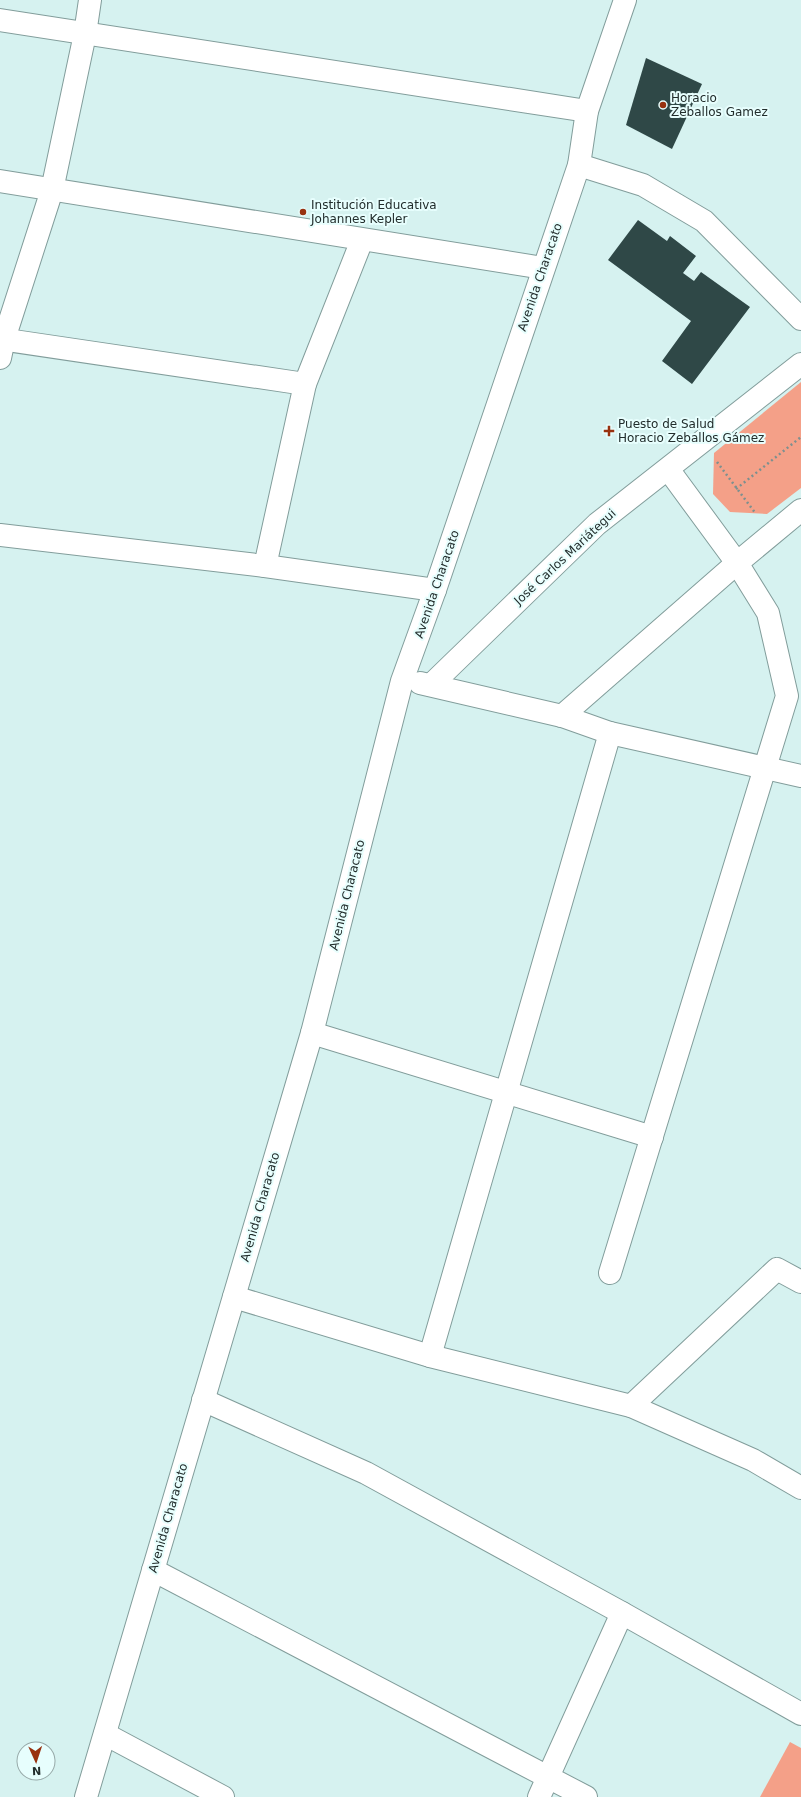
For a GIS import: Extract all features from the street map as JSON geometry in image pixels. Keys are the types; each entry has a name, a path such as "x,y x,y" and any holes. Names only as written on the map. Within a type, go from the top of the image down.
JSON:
{"street":[{"path":"90,0 85,34 52,190 1,345 305,384"},
{"name":"Avenida Characato","path":"86,1797 312,1033 402,681 435,590 579,165 587,111 625,0"},
{"path":"0,20 587,111"},
{"path":"579,165 643,186 704,221 801,319"},
{"path":"0,181 543,268"},
{"path":"265,566 305,384 362,240"},
{"name":"José Carlos Mariátegui","path":"431,685 598,524 801,364"},
{"path":"610,1273 787,696 768,613 737,563 668,469"},
{"path":"562,716 737,563 801,510"},
{"path":"0,535 265,566 435,590"},
{"path":"402,681 431,685 562,716 610,733 801,776"},
{"path":"430,1356 610,733"},
{"path":"312,1033 652,1137"},
{"path":"631,1406 777,1269 801,1282"},
{"path":"234,1297 430,1356 631,1406 753,1460 801,1488"},
{"path":"203,1400 366,1473 622,1613 801,1714"},
{"path":"153,1570 586,1797"},
{"path":"539,1797 622,1613"},
{"path":"105,1734 223,1797"}],"path":[{"path":"736,489 801,437"},
{"path":"703,442 736,489 772,533"}],"shaded area":[{"path":"801,382 801,488 767,514 730,512 713,494 714,453"},
{"path":"790,1742 801,1748 801,1797 760,1797"}],"building":[{"name":"Horacio Zeballos Gamez","path":"646,58 702,84 672,149 626,125"},
{"path":"638,220 667,241 670,236 696,256 683,273 694,281 701,272 750,307 692,384 662,361 691,321 608,260"}],"place":[{"name":"Horacio Zeballos Gamez","path":"663,105"},
{"name":"Institución Educativa Johannes Kepler","path":"303,212"},
{"name":"Puesto de Salud Horacio Zeballos Gámez","path":"609,431"}]}
